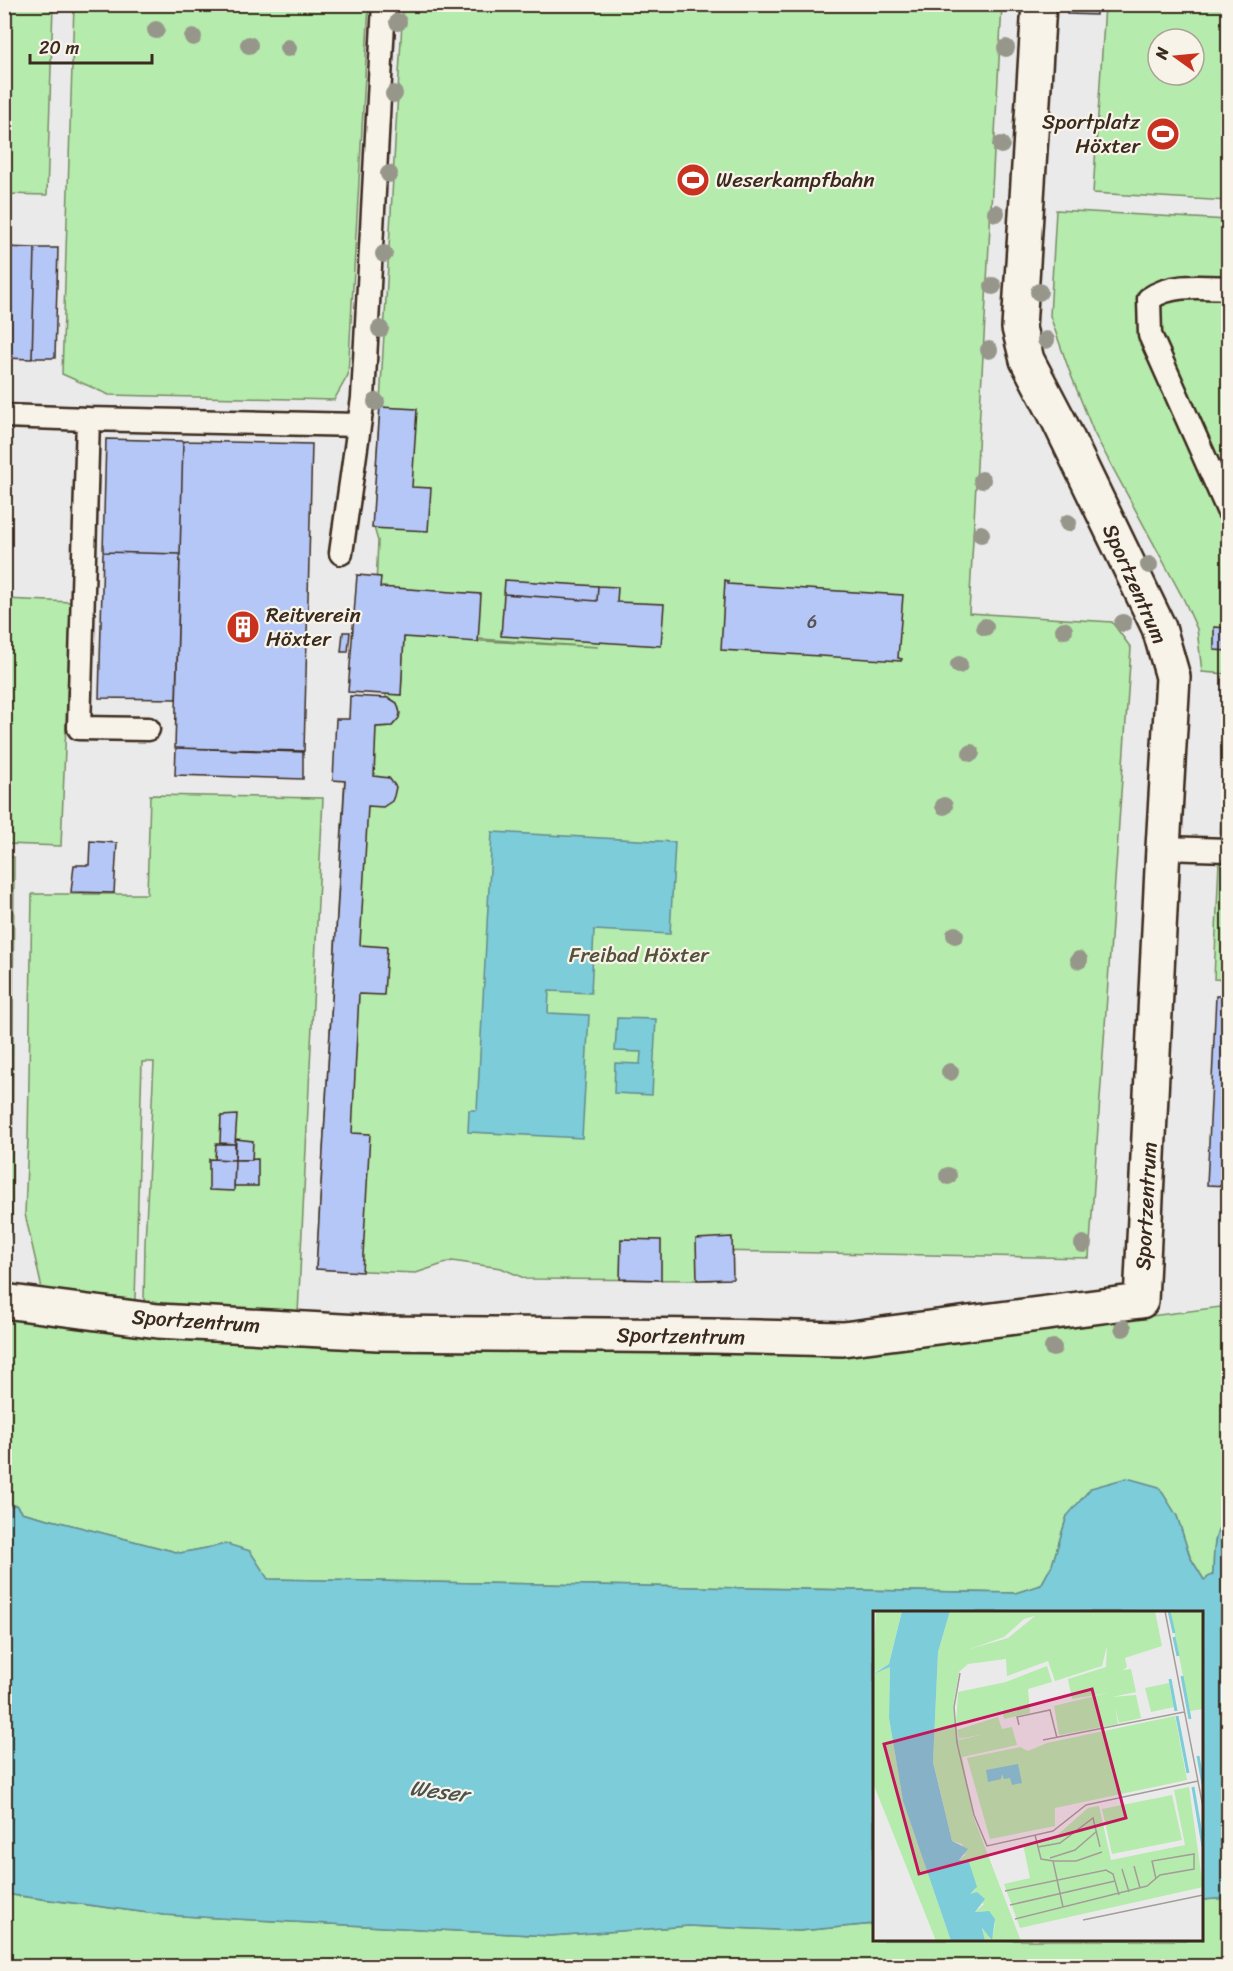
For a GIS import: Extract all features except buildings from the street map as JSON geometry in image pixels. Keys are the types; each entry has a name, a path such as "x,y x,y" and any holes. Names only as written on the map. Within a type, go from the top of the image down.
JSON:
{"street":[{"name":"Sportzentrum","path":"4,1301 158,1321 378,1333 712,1335 843,1339 1141,1301 1173,677 1159,628 1027,360 1019,328 1039,4"}],"lane":[{"path":"341,553 363,386 384,4"},
{"path":"1228,288 1184,287 1160,291 1149,299 1150,335 1228,510"},
{"path":"4,416 359,425"},
{"path":"88,419 79,728 148,729"},
{"path":"1163,848 1228,850"}],"green space":[{"path":"5,4 53,5 47,195 5,194"},
{"path":"74,5 369,5 348,375 334,400 109,395 62,374"},
{"name":"Freibad Höxter","path":"403,5 1002,5 969,613 1112,622 1131,648 1089,1258 711,1251 712,1280 526,1279 501,1268 452,1261 416,1273 316,1269 345,775 376,727 392,726 398,718 398,706 386,698 386,694 401,695 404,637 598,647 374,632 378,541 373,524"},
{"name":"Sportplatz Höxter","path":"1105,5 1228,5 1228,201 1093,193"},
{"path":"1056,210 1228,220 1228,980 1214,979 1227,674 1202,672 1197,629 1184,600 1094,433 1069,370 1050,316"},
{"path":"5,599 71,602 61,846 5,844"},
{"path":"150,795 323,798 298,1314 144,1302 154,1062 142,1062 135,1300 43,1293 25,1214 32,894 147,894"},
{"path":"5,857 14,857 12,1218 5,1270"},
{"path":"1228,1306 1228,1516 1216,1536 1213,1574 1204,1580 1190,1557 1177,1516 1067,1516 1052,1565 1041,1585 1016,1593 268,1579 227,1544 180,1553 21,1512 16,1505 5,1507 4,1316 298,1347 378,1350 847,1355"},
{"path":"4,1894 164,1915 550,1936 689,1926 799,1931 873,1924 873,1941 1203,1941 1203,1900 1228,1898 1228,1966 5,1966"}],"water":[{"path":"492,832 675,842 670,934 594,930 591,993 549,991 548,1013 589,1015 582,1138 468,1132 469,1110 477,1110"},
{"path":"617,1018 656,1019 652,1095 614,1093 615,1063 640,1064 641,1052 615,1051"},
{"name":"Weser","path":"1127,1478 1159,1487 1177,1516 1190,1557 1204,1580 1213,1574 1216,1536 1228,1516 1228,1898 1203,1900 1203,1611 873,1611 873,1924 799,1931 689,1926 550,1936 164,1915 5,1894 5,1507 16,1505 21,1512 180,1553 227,1544 250,1551 268,1579 1015,1593 1041,1585 1052,1565 1067,1516 1091,1488"}],"place":[{"name":"Sportplatz Höxter","path":"1163,134"},
{"name":"Weserkampfbahn","path":"693,180"},
{"name":"Reitverein Höxter","path":"243,627"}]}
